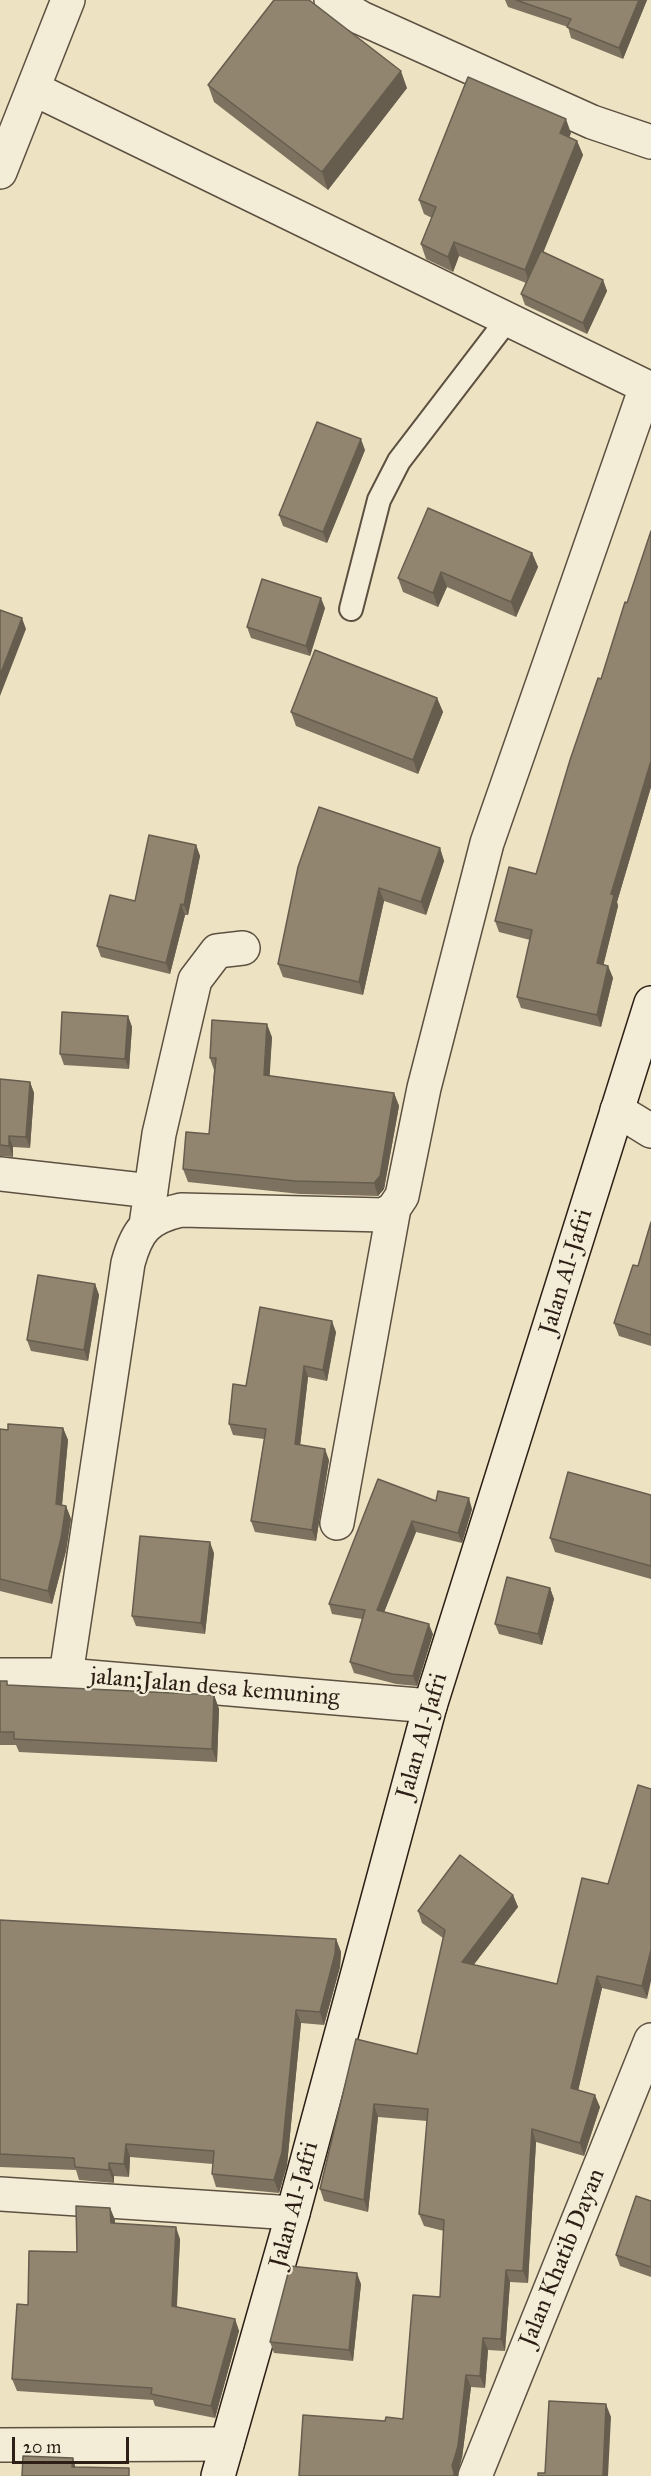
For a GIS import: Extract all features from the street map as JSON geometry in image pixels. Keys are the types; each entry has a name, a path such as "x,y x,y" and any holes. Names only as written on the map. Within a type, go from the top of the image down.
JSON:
{"street":[{"path":"0,172 68,0"},
{"path":"331,0 361,18 591,122 651,142"},
{"path":"34,89 648,388 487,843 424,1088 402,1196 384,1215 181,1210 159,1215 146,1225 134,1242 128,1263 66,1676"},
{"path":"146,1225 159,1134 195,980 217,951 243,948"},
{"name":"Jalan Al-Jafri","path":"218,2476 293,2213 430,1706 651,1003"},
{"path":"617,1110 651,1131"},
{"path":"0,1174 151,1191"},
{"path":"337,1523 393,1208"},
{"name":"jalan;Jalan desa kemuning","path":"0,1675 66,1676 430,1706"},
{"name":"Jalan Khatib Dayan","path":"475,2476 651,2040"},
{"path":"0,2194 293,2213"},
{"path":"0,2445 227,2444"}],"lane":[{"path":"351,609 379,500 399,461 507,320"}],"building":[{"path":"274,0 309,0 401,71 322,172 208,85"},
{"path":"516,0 639,0 619,48 567,27 571,19"},
{"path":"468,77 566,119 560,133 577,141 525,270 454,242 448,257 421,244 436,207 419,200"},
{"path":"541,251 603,280 583,323 521,294"},
{"path":"317,422 361,439 323,532 279,515"},
{"path":"428,508 532,553 511,602 441,572 433,593 398,578"},
{"path":"651,531 651,761 611,894 614,895 597,963 608,966 597,1015 517,997 532,930 495,921 509,867 536,874 570,760 598,678 601,679 625,602 627,603"},
{"path":"262,579 321,598 306,646 247,627"},
{"path":"0,610 22,618 0,675"},
{"path":"315,650 437,698 413,760 291,712"},
{"path":"319,807 440,848 421,902 379,888 359,982 278,964 298,867"},
{"path":"149,835 196,845 184,905 181,904 166,963 97,946 110,895 135,901"},
{"path":"62,1012 128,1016 125,1059 60,1054"},
{"path":"212,1020 267,1024 264,1075 394,1093 380,1176 374,1183 295,1181 183,1169 186,1132 209,1134 216,1058 210,1058"},
{"path":"0,1079 30,1082 26,1137 9,1136 9,1146 0,1145"},
{"path":"651,1222 651,1335 614,1323 633,1265 638,1266"},
{"path":"38,1275 95,1284 84,1350 27,1340"},
{"path":"260,1307 332,1321 323,1370 304,1366 295,1444 325,1449 312,1530 251,1521 266,1429 229,1424 233,1384 246,1386"},
{"path":"8,1424 63,1428 56,1504 66,1506 48,1591 0,1579 0,1429 8,1430"},
{"path":"568,1472 651,1495 651,1566 550,1538"},
{"path":"378,1479 436,1501 438,1491 469,1498 458,1533 412,1521 377,1610 429,1624 413,1676 392,1674 350,1662 365,1610 329,1604"},
{"path":"140,1536 210,1542 201,1623 132,1616"},
{"path":"507,1577 550,1588 538,1634 495,1624"},
{"path":"0,1681 7,1681 7,1685 214,1695 212,1749 14,1739 14,1732 0,1732"},
{"path":"638,1785 651,1789 651,1950 642,1986 597,1976 571,2088 595,2095 580,2143 532,2129 523,2271 506,2270 501,2339 483,2338 480,2376 466,2375 458,2446 452,2466 454,2476 299,2476 303,2415 385,2421 386,2417 403,2419 413,2295 440,2297 444,2220 419,2214 428,2109 374,2104 364,2200 320,2189 356,2039 417,2054 445,1930 418,1911 460,1855 513,1895 462,1962 557,1984 582,1878 608,1884"},
{"path":"0,1920 336,1939 335,1954 320,2012 296,2010 282,2152 274,2180 212,2174 214,2151 126,2144 124,2164 109,2163 109,2170 75,2167 74,2158 0,2154"},
{"path":"636,2196 651,2201 651,2267 616,2255"},
{"path":"76,2206 110,2208 111,2223 176,2227 172,2306 235,2319 211,2406 151,2394 152,2388 12,2379 17,2304 28,2305 29,2251 77,2252"},
{"path":"290,2266 357,2273 349,2350 270,2342"},
{"path":"549,2401 606,2404 603,2476 538,2476 538,2473 545,2473"},
{"path":"23,2456 73,2458 72,2467 129,2468 129,2476 22,2476"}]}
